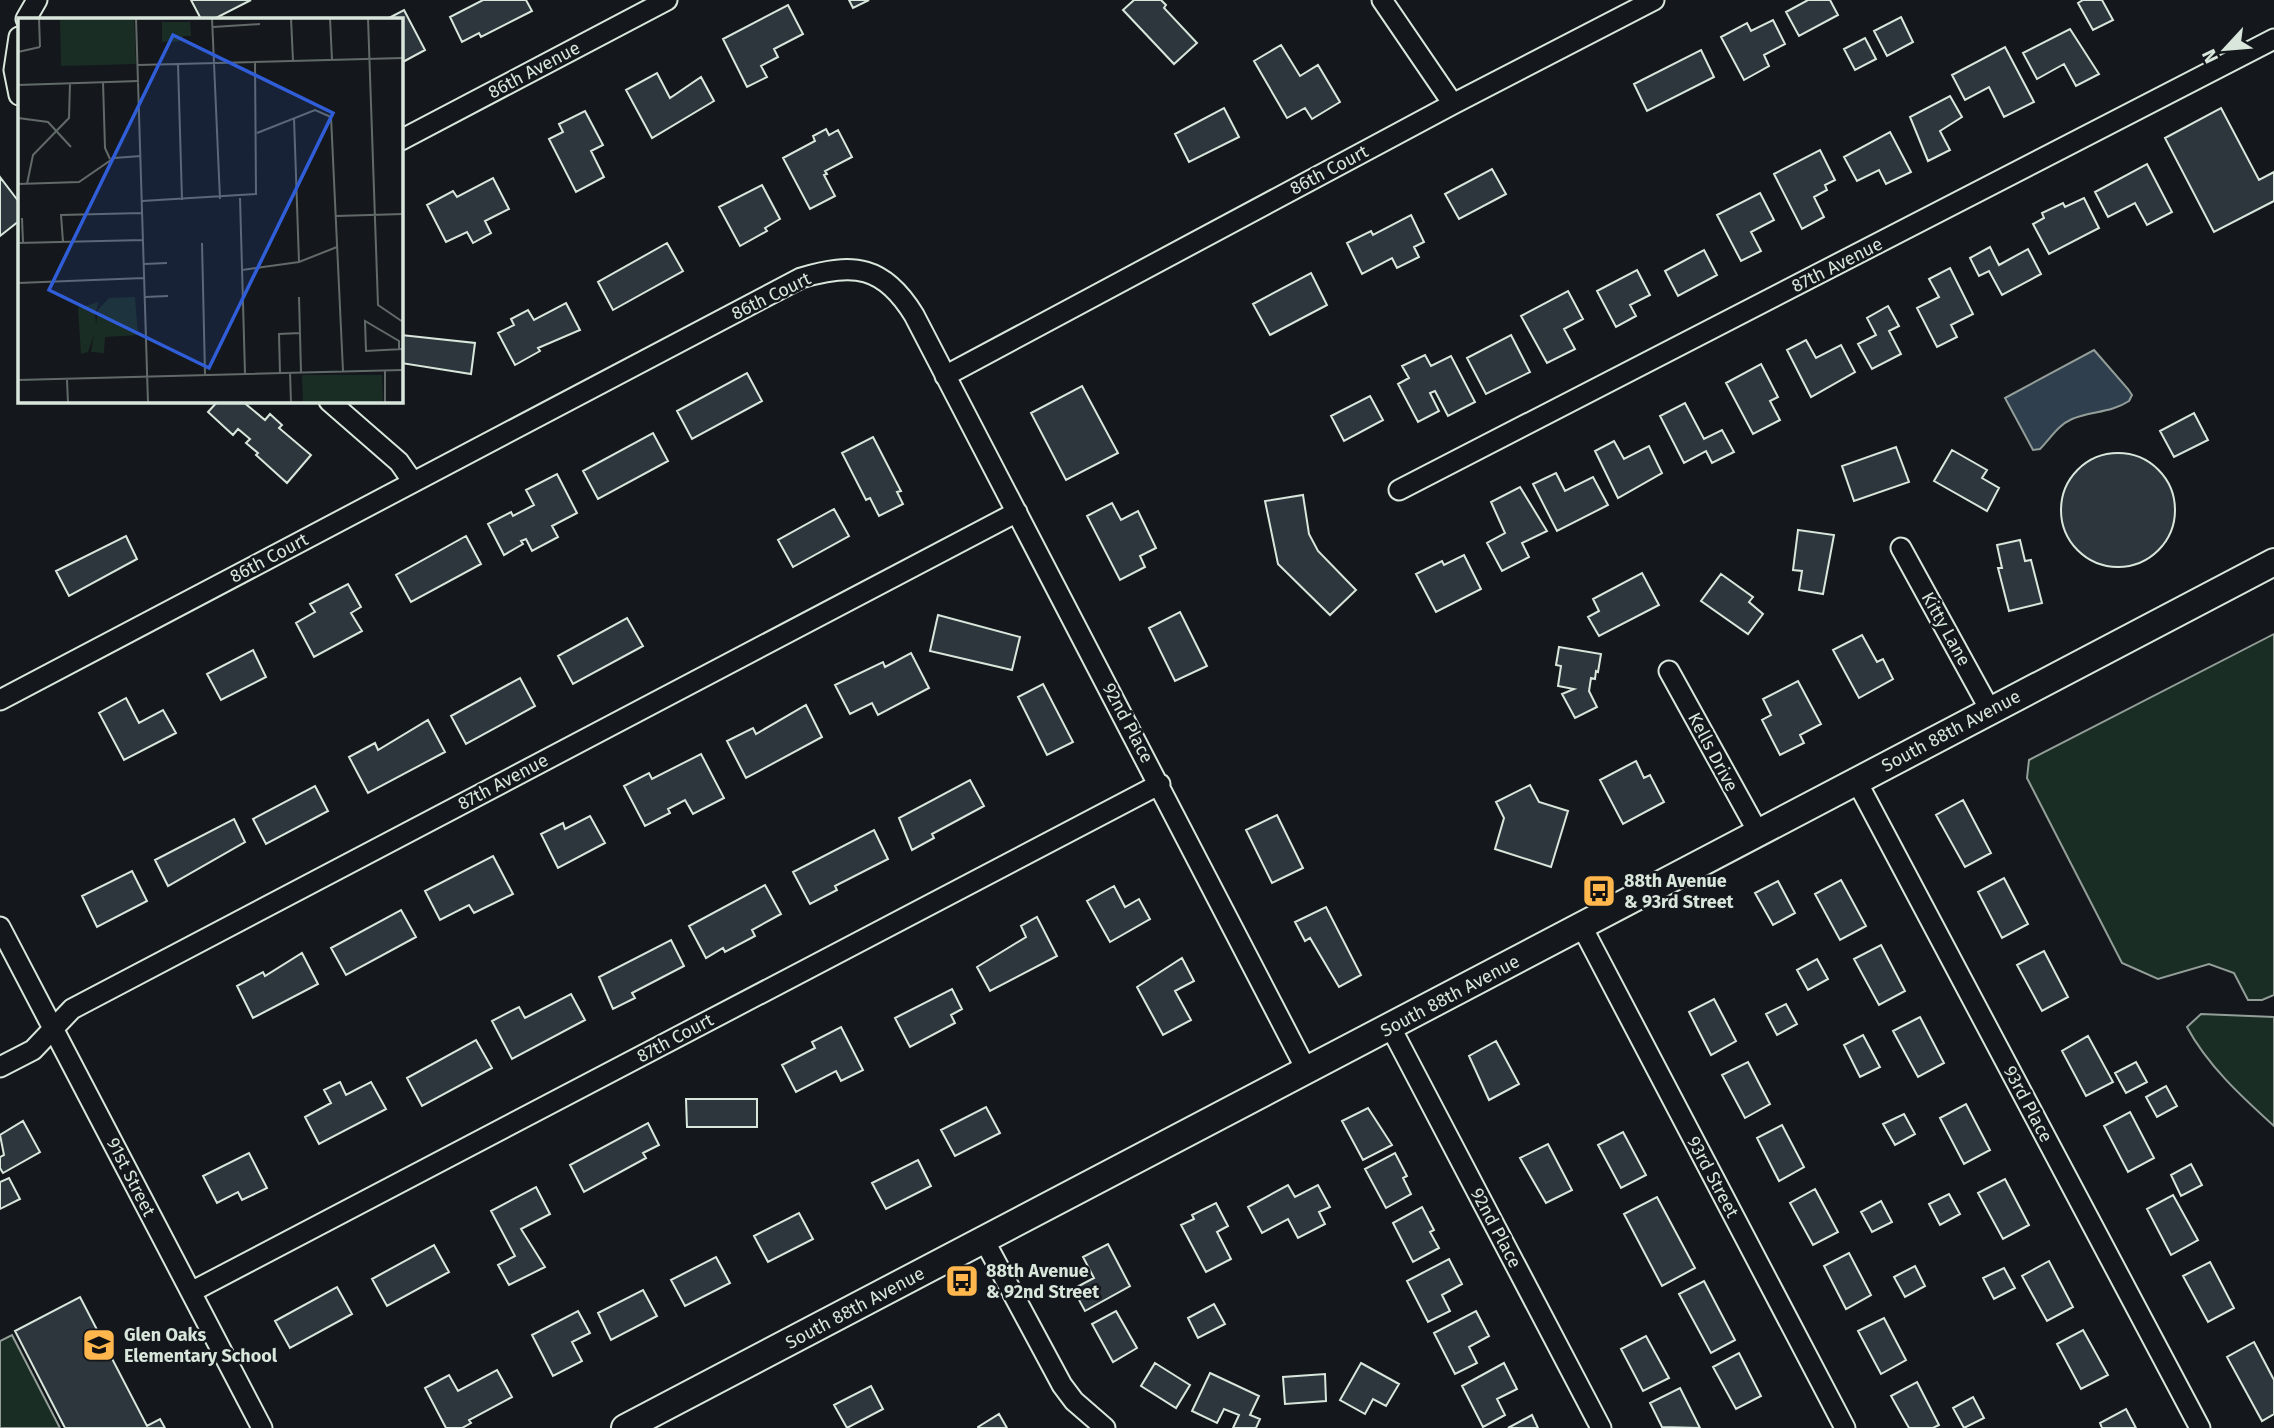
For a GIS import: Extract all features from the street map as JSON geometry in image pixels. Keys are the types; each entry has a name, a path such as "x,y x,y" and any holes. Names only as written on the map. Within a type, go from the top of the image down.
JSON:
{"street":[{"path":"27,18 37,0"},
{"name":"86th Avenue","path":"402,139 667,0"},
{"path":"1381,0 1453,104"},
{"name":"86th Court","path":"0,700 801,278 825,271 858,269 887,282 904,298 945,376 1453,104 1654,0"},
{"name":"87th Avenue","path":"1399,491 2274,39"},
{"path":"18,41 14,70 18,90"},
{"name":"92nd Place","path":"945,376 1160,784 1307,1071"},
{"path":"330,402 398,462 413,482"},
{"name":"87th Avenue","path":"0,1067 33,1050 72,1009 1017,512"},
{"name":"Kitty Lane","path":"1901,548 1990,710"},
{"name":"South 88th Avenue","path":"625,1428 2274,562"},
{"name":"Kells Drive","path":"1669,671 1758,832"},
{"name":"93rd Place","path":"1856,780 2200,1428"},
{"name":"87th Court","path":"191,1292 1160,784"},
{"name":"93rd Street","path":"1581,925 1845,1428"},
{"name":"91st Street","path":"0,927 262,1428"},
{"name":"92nd Place","path":"1391,1028 1601,1428"},
{"path":"984,1240 1062,1385 1074,1401 1105,1428"}],"green space":[{"path":"2274,634 2274,995 2262,1000 2248,1000 2234,973 2209,964 2158,979 2122,963 2027,778 2029,760"},
{"path":"2201,1014 2274,1017 2274,1126 2226,1080 2195,1041 2187,1027"},
{"path":"12,1335 60,1428 0,1428 0,1341"}],"water":[{"path":"2094,350 2128,389 2132,395 2129,401 2115,408 2072,419 2058,428 2040,449 2033,450 2005,398"}],"building":[{"path":"191,0 251,0 216,18 200,18"},
{"path":"483,0 526,0 532,11 481,37 479,33 462,42 450,17"},
{"path":"849,0 869,0 853,8"},
{"path":"1134,0 1161,0 1166,5 1164,8 1197,43 1174,64 1123,10"},
{"path":"1808,0 1830,0 1838,15 1799,36 1786,12"},
{"path":"2083,0 2102,0 2113,20 2093,30 2078,3"},
{"path":"788,5 803,34 774,49 778,57 761,66 767,77 747,87 723,39"},
{"path":"404,10 425,50 402,62 402,18 389,18"},
{"path":"1901,17 1913,42 1887,56 1874,31"},
{"path":"1773,20 1785,44 1764,55 1769,66 1744,80 1721,37 1747,23 1751,31"},
{"path":"2070,29 2099,74 2076,86 2064,64 2037,79 2023,53"},
{"path":"1865,38 1876,59 1855,70 1844,49"},
{"path":"1281,45 1300,76 1318,65 1340,102 1312,119 1305,108 1287,118 1254,61"},
{"path":"2005,47 2034,102 2004,117 1989,87 1965,100 1952,75"},
{"path":"1701,50 1714,77 1647,111 1634,84"},
{"path":"657,73 670,98 701,77 714,101 652,138 626,90"},
{"path":"1950,96 1962,117 1940,131 1950,150 1928,161 1910,117"},
{"path":"1224,108 1239,137 1189,162 1175,134"},
{"path":"2221,108 2259,180 2274,172 2274,201 2214,232 2165,138"},
{"path":"585,111 603,145 591,151 604,177 576,192 549,139 563,132 559,124"},
{"path":"826,129 829,135 838,130 852,157 825,171 827,174 824,175 835,196 810,209 783,158 815,141 813,136"},
{"path":"1890,132 1911,172 1886,184 1879,170 1857,181 1844,157"},
{"path":"1820,150 1835,180 1825,185 1827,190 1814,197 1824,217 1802,229 1774,174"},
{"path":"2147,164 2172,212 2147,225 2135,203 2108,217 2095,192"},
{"path":"1492,169 1506,194 1459,219 1445,194"},
{"path":"0,177 18,201 18,222 0,236"},
{"path":"493,178 509,209 485,221 491,233 473,243 467,232 446,242 427,205 453,191 457,197"},
{"path":"762,185 780,219 765,228 767,231 740,246 719,207"},
{"path":"1760,193 1774,220 1751,232 1761,251 1741,261 1717,215"},
{"path":"2084,198 2099,228 2049,254 2033,224 2044,218 2042,213 2063,203 2065,207"},
{"path":"1411,215 1424,242 1414,247 1419,257 1397,268 1392,258 1362,274 1347,243 1371,231 1373,235"},
{"path":"667,243 683,271 613,310 598,282"},
{"path":"1990,247 1999,265 2028,249 2041,274 2002,295 1989,271 1979,276 1970,258"},
{"path":"1704,250 1717,275 1678,296 1665,271"},
{"path":"1950,268 1973,314 1951,325 1957,337 1937,347 1917,308 1939,297 1929,279"},
{"path":"1637,270 1650,295 1630,305 1636,316 1616,327 1597,291"},
{"path":"1311,273 1327,305 1270,335 1253,304"},
{"path":"1568,291 1583,319 1564,329 1575,349 1547,363 1521,316"},
{"path":"566,303 580,330 538,348 540,351 515,365 498,333 514,325 511,319 528,310 534,320"},
{"path":"1888,306 1899,326 1889,331 1901,354 1872,369 1858,344 1876,335 1867,318"},
{"path":"402,335 475,343 471,374 402,363"},
{"path":"1511,335 1530,372 1486,394 1467,358"},
{"path":"1806,340 1816,358 1841,345 1855,372 1811,397 1787,350"},
{"path":"1425,355 1431,366 1451,356 1475,402 1448,416 1435,391 1430,393 1439,411 1418,422 1398,384 1409,378 1402,366"},
{"path":"1761,364 1778,397 1770,401 1780,420 1753,434 1726,383"},
{"path":"747,373 762,401 692,439 677,411"},
{"path":"1082,386 1118,453 1066,480 1031,413"},
{"path":"1370,396 1383,420 1344,441 1331,416"},
{"path":"217,402 243,402 265,420 270,414 282,425 279,428 311,455 287,483 256,455 258,453 246,443 250,439 238,429 233,435 208,412"},
{"path":"1685,403 1704,439 1722,430 1734,452 1712,463 1706,451 1684,463 1660,416"},
{"path":"2194,413 2208,440 2174,457 2160,431"},
{"path":"653,433 668,461 598,499 583,471"},
{"path":"873,437 901,491 897,492 903,504 879,516 870,498 866,500 842,453"},
{"path":"1614,441 1624,459 1649,446 1662,473 1618,498 1595,451"},
{"path":"1896,447 1909,482 1854,501 1842,466"},
{"path":"1952,450 1987,470 1982,478 1999,488 1987,511 1934,481"},
{"path":"2118,453 2140,457 2158,470 2171,488 2175,510 2171,532 2158,550 2140,563 2118,567 2096,563 2078,550 2065,532 2061,510 2065,488 2078,470 2096,457"},
{"path":"1556,473 1565,491 1593,477 1608,505 1557,531 1533,484"},
{"path":"557,474 577,513 552,526 558,537 532,551 526,539 521,541 523,544 504,555 488,524 511,512 513,516 534,505 526,490"},
{"path":"1520,487 1547,531 1522,543 1529,557 1502,571 1487,543 1505,533 1491,502"},
{"path":"1303,495 1309,534 1318,551 1356,590 1330,615 1278,564 1265,501"},
{"path":"1112,503 1121,520 1138,511 1156,548 1140,556 1145,567 1120,580 1087,516"},
{"path":"834,509 849,536 793,567 778,540"},
{"path":"1798,530 1834,535 1823,594 1799,590 1802,571 1793,570"},
{"path":"126,536 137,559 69,596 56,571"},
{"path":"466,536 481,564 411,602 396,575"},
{"path":"2020,540 2025,561 2031,560 2042,603 2009,611 1998,568 2002,568 1997,545"},
{"path":"1464,555 1481,589 1436,612 1416,574 1442,561 1444,565"},
{"path":"1642,573 1659,605 1599,636 1588,617 1599,611 1593,599"},
{"path":"1721,574 1753,597 1749,602 1763,614 1748,634 1701,601"},
{"path":"348,584 361,607 351,613 362,631 314,657 296,623 315,612 310,604"},
{"path":"1180,612 1207,666 1175,681 1149,628"},
{"path":"938,615 1020,637 1012,670 930,651"},
{"path":"627,618 643,646 573,684 558,656"},
{"path":"1862,635 1877,662 1883,659 1893,679 1859,698 1833,650"},
{"path":"1559,647 1601,654 1598,672 1596,671 1595,679 1591,678 1589,691 1597,707 1575,718 1562,694 1574,689 1558,686 1561,666 1556,665"},
{"path":"253,650 266,677 221,700 207,674"},
{"path":"911,653 929,688 878,715 872,703 850,714 835,685 883,662 885,667"},
{"path":"520,678 535,706 466,744 451,716"},
{"path":"1798,681 1821,724 1800,735 1804,743 1780,755 1762,720 1771,715 1763,699"},
{"path":"1043,684 1073,742 1047,755 1018,697"},
{"path":"126,698 139,723 163,710 176,733 124,760 99,713"},
{"path":"806,705 822,737 746,778 727,741 753,728 756,734"},
{"path":"428,720 445,752 368,793 349,757 375,743 378,750"},
{"path":"701,754 724,798 693,814 685,800 668,809 670,813 645,826 624,786 649,773 652,779"},
{"path":"1636,761 1644,778 1650,775 1664,802 1623,824 1600,780"},
{"path":"970,780 984,806 932,834 934,838 912,850 899,818"},
{"path":"1530,785 1539,802 1568,811 1551,867 1495,849 1504,818 1496,802"},
{"path":"315,786 328,811 266,844 253,819"},
{"path":"1963,800 1991,853 1965,867 1936,815"},
{"path":"1277,815 1303,868 1272,883 1246,830"},
{"path":"590,816 605,843 558,868 541,834 563,823 565,829"},
{"path":"234,819 245,842 168,886 155,860"},
{"path":"874,830 888,859 835,886 837,890 810,904 793,872"},
{"path":"493,856 513,894 474,913 469,905 440,920 425,891"},
{"path":"132,871 147,901 97,927 82,896"},
{"path":"2004,878 2028,924 2002,938 1978,892"},
{"path":"1841,880 1866,926 1840,940 1815,894"},
{"path":"1778,881 1795,913 1773,925 1755,893"},
{"path":"765,885 781,914 752,930 755,936 725,952 723,948 706,958 689,926"},
{"path":"1114,886 1125,907 1139,899 1150,919 1110,942 1087,901"},
{"path":"1326,907 1361,975 1339,987 1310,938 1305,941 1295,922"},
{"path":"401,910 416,937 346,975 331,948"},
{"path":"1037,917 1057,956 990,991 977,967 1026,937 1021,926"},
{"path":"671,940 684,966 632,993 635,998 613,1009 599,977"},
{"path":"1881,945 1905,991 1879,1005 1854,959"},
{"path":"2044,951 2068,997 2042,1011 2017,965"},
{"path":"302,953 318,984 253,1018 237,986 263,972 265,976"},
{"path":"1182,958 1194,981 1175,991 1191,1020 1163,1035 1137,987"},
{"path":"1817,959 1828,979 1808,990 1797,970"},
{"path":"952,989 962,1009 951,1015 955,1023 910,1047 895,1018"},
{"path":"571,994 585,1020 512,1059 492,1021 519,1007 525,1018"},
{"path":"1714,999 1736,1041 1711,1055 1689,1012"},
{"path":"1786,1004 1797,1024 1777,1035 1766,1014"},
{"path":"1920,1017 1944,1063 1918,1077 1893,1031"},
{"path":"841,1027 863,1070 841,1081 836,1071 796,1092 782,1065 815,1048 812,1042"},
{"path":"1863,1035 1880,1067 1860,1077 1844,1045"},
{"path":"2088,1036 2113,1082 2086,1096 2062,1051"},
{"path":"476,1040 492,1068 422,1106 407,1078"},
{"path":"1496,1041 1519,1084 1489,1100 1469,1056"},
{"path":"1748,1062 1770,1104 1745,1118 1722,1075"},
{"path":"2136,1062 2147,1082 2126,1093 2115,1073"},
{"path":"340,1082 346,1095 371,1082 386,1109 319,1144 305,1117 331,1103 324,1090"},
{"path":"2166,1086 2177,1106 2157,1117 2146,1097"},
{"path":"686,1099 757,1099 757,1127 687,1127"},
{"path":"1966,1104 1990,1150 1964,1164 1940,1118"},
{"path":"986,1107 1000,1133 955,1156 941,1130"},
{"path":"1368,1108 1392,1145 1363,1160 1342,1121"},
{"path":"2130,1112 2154,1158 2128,1172 2104,1126"},
{"path":"1904,1114 1915,1134 1895,1145 1883,1124"},
{"path":"23,1121 40,1152 3,1173 0,1168 0,1157 4,1155 0,1135"},
{"path":"648,1123 659,1145 643,1153 646,1158 584,1192 570,1165"},
{"path":"1782,1125 1804,1167 1779,1181 1757,1138"},
{"path":"1623,1132 1646,1175 1621,1188 1598,1145"},
{"path":"1548,1144 1572,1190 1546,1203 1520,1158"},
{"path":"249,1153 267,1188 242,1200 238,1192 217,1203 203,1176"},
{"path":"1395,1153 1407,1176 1403,1178 1411,1194 1386,1208 1365,1169"},
{"path":"918,1160 931,1186 886,1209 872,1183"},
{"path":"2191,1164 2202,1185 2181,1196 2171,1175"},
{"path":"9,1178 20,1199 0,1209 0,1182"},
{"path":"2005,1179 2029,1225 2003,1239 1978,1193"},
{"path":"1288,1185 1295,1197 1318,1185 1330,1207 1319,1212 1325,1224 1298,1238 1288,1219 1262,1233 1248,1207"},
{"path":"536,1187 550,1214 521,1229 545,1267 509,1285 498,1265 515,1256 491,1211"},
{"path":"1815,1189 1838,1232 1813,1245 1790,1203"},
{"path":"1949,1194 1960,1214 1940,1225 1929,1204"},
{"path":"2173,1195 2198,1240 2171,1255 2147,1209"},
{"path":"1657,1197 1695,1268 1662,1286 1624,1214"},
{"path":"1881,1201 1892,1222 1872,1232 1861,1212"},
{"path":"1216,1203 1228,1226 1217,1232 1231,1259 1206,1272 1181,1225 1194,1219 1192,1215"},
{"path":"1422,1207 1434,1230 1430,1232 1439,1248 1413,1262 1393,1223"},
{"path":"799,1213 813,1239 768,1262 754,1236"},
{"path":"1108,1244 1130,1286 1085,1311 1073,1289 1094,1278 1083,1257"},
{"path":"434,1245 449,1272 387,1306 372,1279"},
{"path":"1849,1253 1871,1295 1846,1309 1824,1266"},
{"path":"716,1257 730,1283 685,1306 671,1280"},
{"path":"1449,1259 1462,1284 1442,1295 1450,1311 1428,1322 1407,1281"},
{"path":"2049,1261 2073,1307 2047,1321 2022,1276"},
{"path":"2210,1262 2234,1308 2208,1322 2183,1276"},
{"path":"1915,1266 1925,1286 1905,1297 1894,1277"},
{"path":"2004,1268 2015,1288 1994,1299 1983,1278"},
{"path":"1704,1281 1735,1340 1711,1353 1679,1294"},
{"path":"337,1287 352,1314 290,1348 275,1321"},
{"path":"643,1290 657,1316 611,1340 598,1313"},
{"path":"80,1297 147,1426 160,1419 165,1428 65,1428 15,1331"},
{"path":"1214,1304 1225,1324 1198,1338 1188,1318"},
{"path":"578,1311 590,1333 572,1342 582,1361 553,1376 532,1335"},
{"path":"1116,1311 1137,1348 1113,1362 1092,1324"},
{"path":"1476,1311 1489,1336 1469,1347 1477,1363 1455,1374 1434,1333"},
{"path":"1884,1318 1906,1360 1881,1374 1858,1331"},
{"path":"2083,1330 2108,1375 2081,1389 2057,1344"},
{"path":"1646,1336 1669,1378 1643,1391 1621,1349"},
{"path":"2254,1342 2274,1380 2274,1414 2262,1421 2227,1357"},
{"path":"1739,1353 1761,1396 1736,1409 1713,1367"},
{"path":"1155,1363 1190,1385 1176,1408 1141,1386"},
{"path":"1361,1363 1399,1384 1386,1406 1373,1399 1365,1414 1340,1400"},
{"path":"1504,1363 1517,1389 1497,1399 1505,1415 1483,1427 1462,1386"},
{"path":"497,1370 512,1397 469,1420 471,1423 462,1428 446,1428 425,1388 449,1375 458,1391"},
{"path":"1210,1373 1259,1396 1250,1415 1260,1419 1256,1428 1233,1428 1239,1415 1224,1409 1217,1423 1192,1411"},
{"path":"1325,1374 1326,1401 1285,1404 1283,1377"},
{"path":"1917,1382 1939,1425 1933,1428 1909,1428 1891,1396"},
{"path":"871,1386 883,1409 847,1428 834,1405"},
{"path":"1680,1388 1700,1428 1662,1427 1650,1403"},
{"path":"1973,1397 1984,1418 1964,1428 1953,1408"},
{"path":"2126,1409 2136,1428 2102,1428 2100,1423"},
{"path":"999,1414 1007,1428 978,1428 978,1427"},
{"path":"1532,1415 1538,1428 1508,1428"}],"place":[{"name":"88th Avenue & 93rd Street","path":"1599,891"},
{"name":"88th Avenue & 92nd Street","path":"962,1281"},
{"name":"Glen Oaks Elementary School","path":"99,1345"}]}
